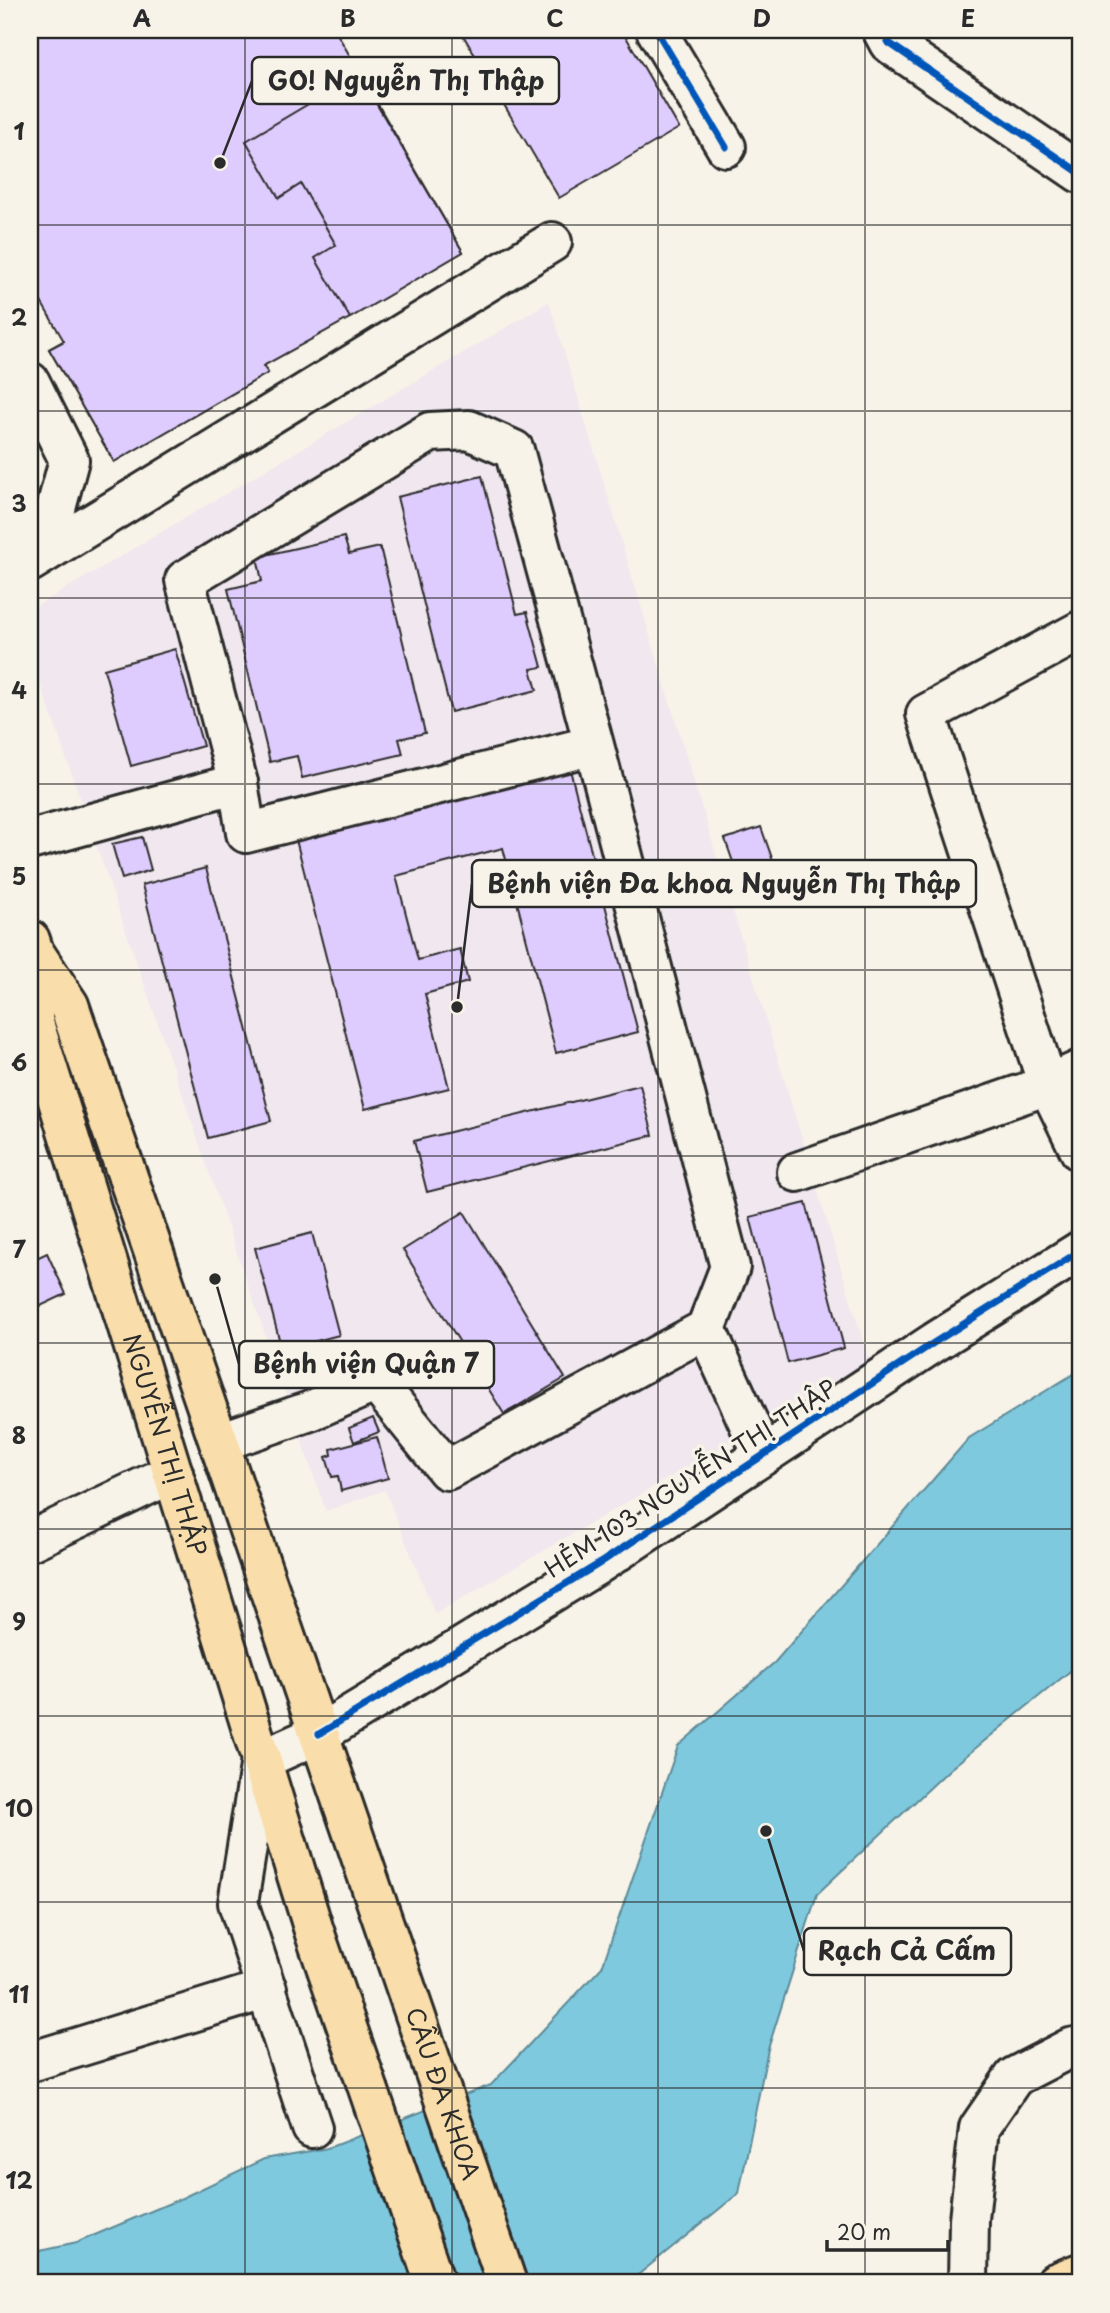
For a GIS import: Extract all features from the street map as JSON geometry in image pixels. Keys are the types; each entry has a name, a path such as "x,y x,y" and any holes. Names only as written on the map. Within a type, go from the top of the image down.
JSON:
{"main road":[{"name":"NGUYỄN THỊ THẬP","path":"31,948 69,1005 377,1905"},
{"name":"NGUYỄN THỊ THẬP","path":"31,948 33,1020 314,1934 435,2283"},
{"name":"CẦU ĐA KHOA","path":"377,1905 507,2283"},
{"path":"1055,2283 1080,2273"}],"street":[{"path":"656,30 726,147"},
{"path":"882,30 889,43 1080,173"},
{"path":"37,557 552,242"},
{"path":"30,382 69,460 37,557"},
{"path":"220,1442 310,1411 376,1382 447,1470 706,1329 730,1267 594,745 514,450 469,430 430,432 185,580 238,783 246,833 594,745"},
{"path":"1080,631 926,714 1064,1077 1080,1151"},
{"path":"30,840 238,783"},
{"path":"797,1171 1064,1077"},
{"name":"HẺM 103 NGUYỄN THỊ THẬP","path":"261,1760 319,1734 597,1565 935,1342 1080,1251"},
{"path":"706,1329 763,1455"},
{"path":"30,1541 173,1473"},
{"path":"261,1760 238,1903 312,2128"},
{"path":"30,2062 267,1989"},
{"path":"968,2283 969,2219 979,2128 1014,2077 1070,2048 1080,2046"}],"shaded area":[{"path":"549,302 869,1361 435,1614 385,1490 326,1511 30,653 30,610"}],"water":[{"path":"1080,1370 1080,1663 950,1769 817,1894 768,2049 739,2193 628,2283 30,2283 30,2253 76,2243 182,2198 264,2159 328,2148 491,2085 602,1967 678,1746 775,1662 969,1438"}],"building":[{"path":"30,30 69,30 268,373 114,462 49,349 150,291 101,207 30,248"},
{"path":"30,30 335,30 463,252 263,366 268,373 114,462 49,349 64,341 30,283"},
{"path":"460,30 622,30 679,128 559,198"},
{"path":"359,74 463,252 350,318 315,258 336,245 301,184 279,198 246,141"},
{"path":"482,476 517,614 527,612 542,667 531,669 537,690 451,712 397,497"},
{"path":"344,537 349,554 380,547 425,733 399,739 403,754 302,778 297,756 270,762 228,589 262,581 257,557"},
{"path":"175,649 203,746 131,766 104,669"},
{"path":"568,762 638,1032 556,1053 503,848 396,876 418,960 460,949 468,982 425,994 449,1088 365,1109 294,832"},
{"path":"761,827 779,878 743,891 725,839"},
{"path":"142,837 151,870 122,879 112,844"},
{"path":"206,868 271,1121 208,1138 142,885"},
{"path":"640,1085 653,1135 427,1192 414,1141"},
{"path":"806,1203 844,1348 788,1363 750,1217"},
{"path":"464,1212 565,1378 504,1414 403,1250"},
{"path":"312,1233 339,1335 282,1350 255,1248"},
{"path":"47,1253 66,1294 30,1311 30,1261"},
{"path":"373,1418 379,1432 354,1442 349,1428"},
{"path":"377,1437 388,1478 341,1491 338,1476 332,1477 326,1457 332,1455 331,1449"}],"cycle path":[{"path":"656,30 726,147"},
{"path":"882,30 889,43 1080,173"},
{"path":"319,1734 597,1565 935,1342 1080,1251"}],"place":[{"name":"GO! Nguyễn Thị Thập","path":"220,163"},
{"name":"Bệnh viện Đa khoa Nguyễn Thị Thập","path":"457,1007"},
{"name":"Bệnh viện Quận 7","path":"215,1279"},
{"name":"Rạch Cả Cấm","path":"766,1831"}]}
